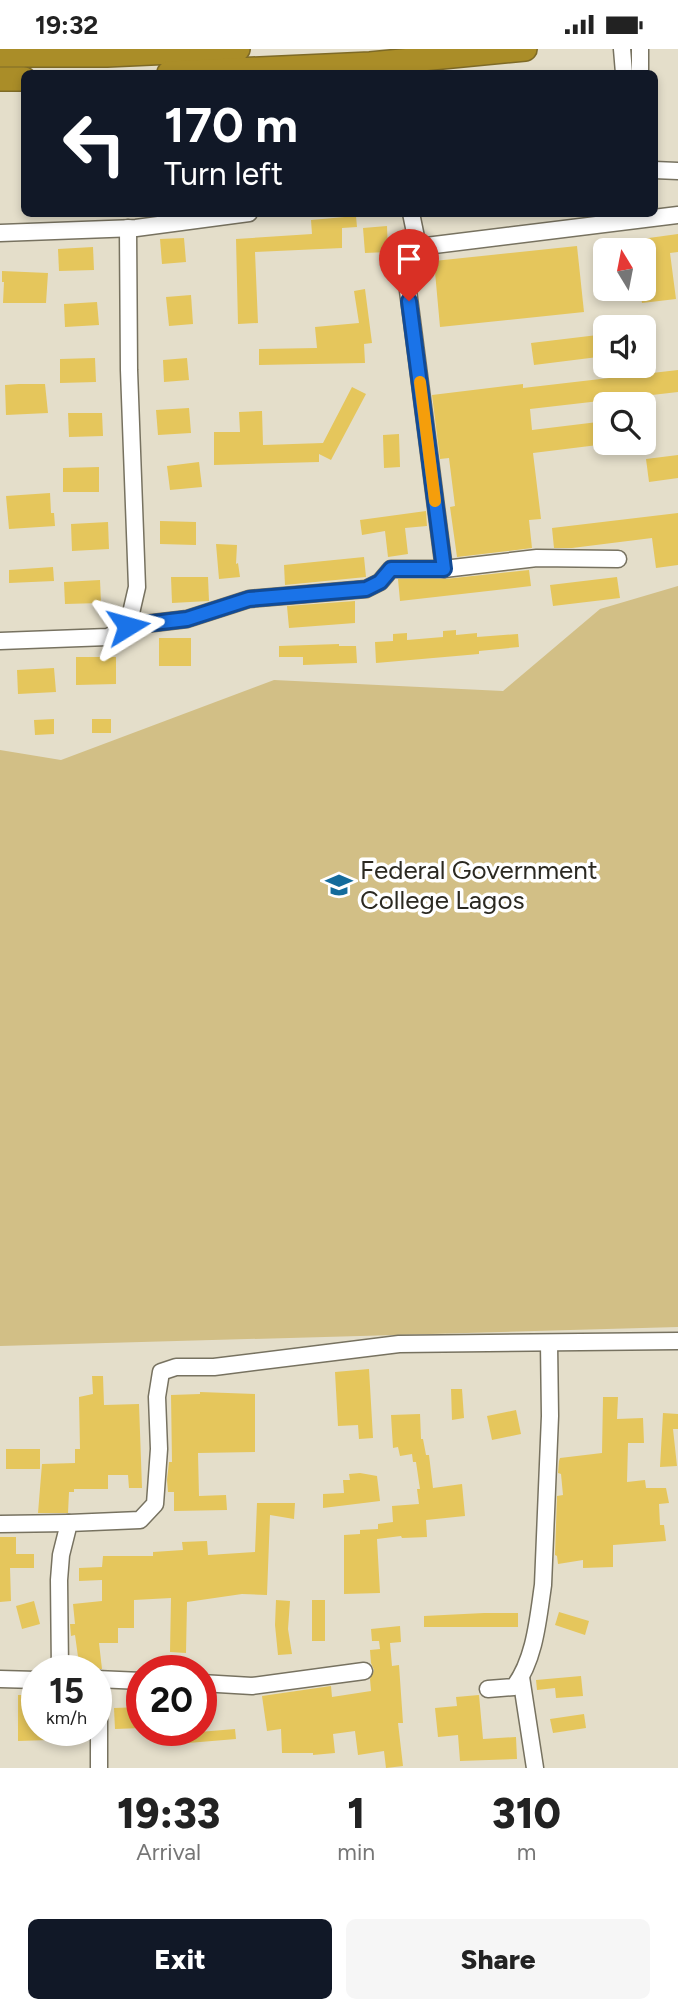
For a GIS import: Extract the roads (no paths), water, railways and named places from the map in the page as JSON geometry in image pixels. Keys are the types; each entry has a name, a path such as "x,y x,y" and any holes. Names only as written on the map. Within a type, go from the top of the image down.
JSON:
{"highway":[{"path":"0,55 238,49"},
{"path":"236,70 370,64 525,49"},
{"path":"0,79 21,79"}],"street":[{"path":"622,49 624,70"},
{"path":"640,49 640,70"},
{"path":"658,170 678,170"},
{"path":"658,216 678,215"},
{"path":"0,233 128,228 217,217"},
{"path":"412,217 419,263 409,268 406,275 444,569"},
{"path":"418,247 640,217"},
{"path":"128,228 129,370 137,587 128,626"},
{"path":"0,642 108,637 128,626 187,619 249,599 366,589 380,582 391,569 444,569 537,558 618,559"},
{"path":"0,1524 140,1520 155,1504 159,1449 158,1397 162,1372 176,1367 214,1367 399,1344 678,1341"},
{"path":"488,1689 514,1687 522,1677 528,1664 543,1585 550,1416 549,1343"},
{"path":"60,1655 59,1580 61,1555 69,1523"},
{"path":"217,1684 252,1686 364,1671"},
{"path":"522,1677 535,1768"},
{"path":"0,1679 21,1680"},
{"path":"99,1746 99,1768"}],"place":[{"name":"Federal Government College Lagos","path":"339,885"}]}
